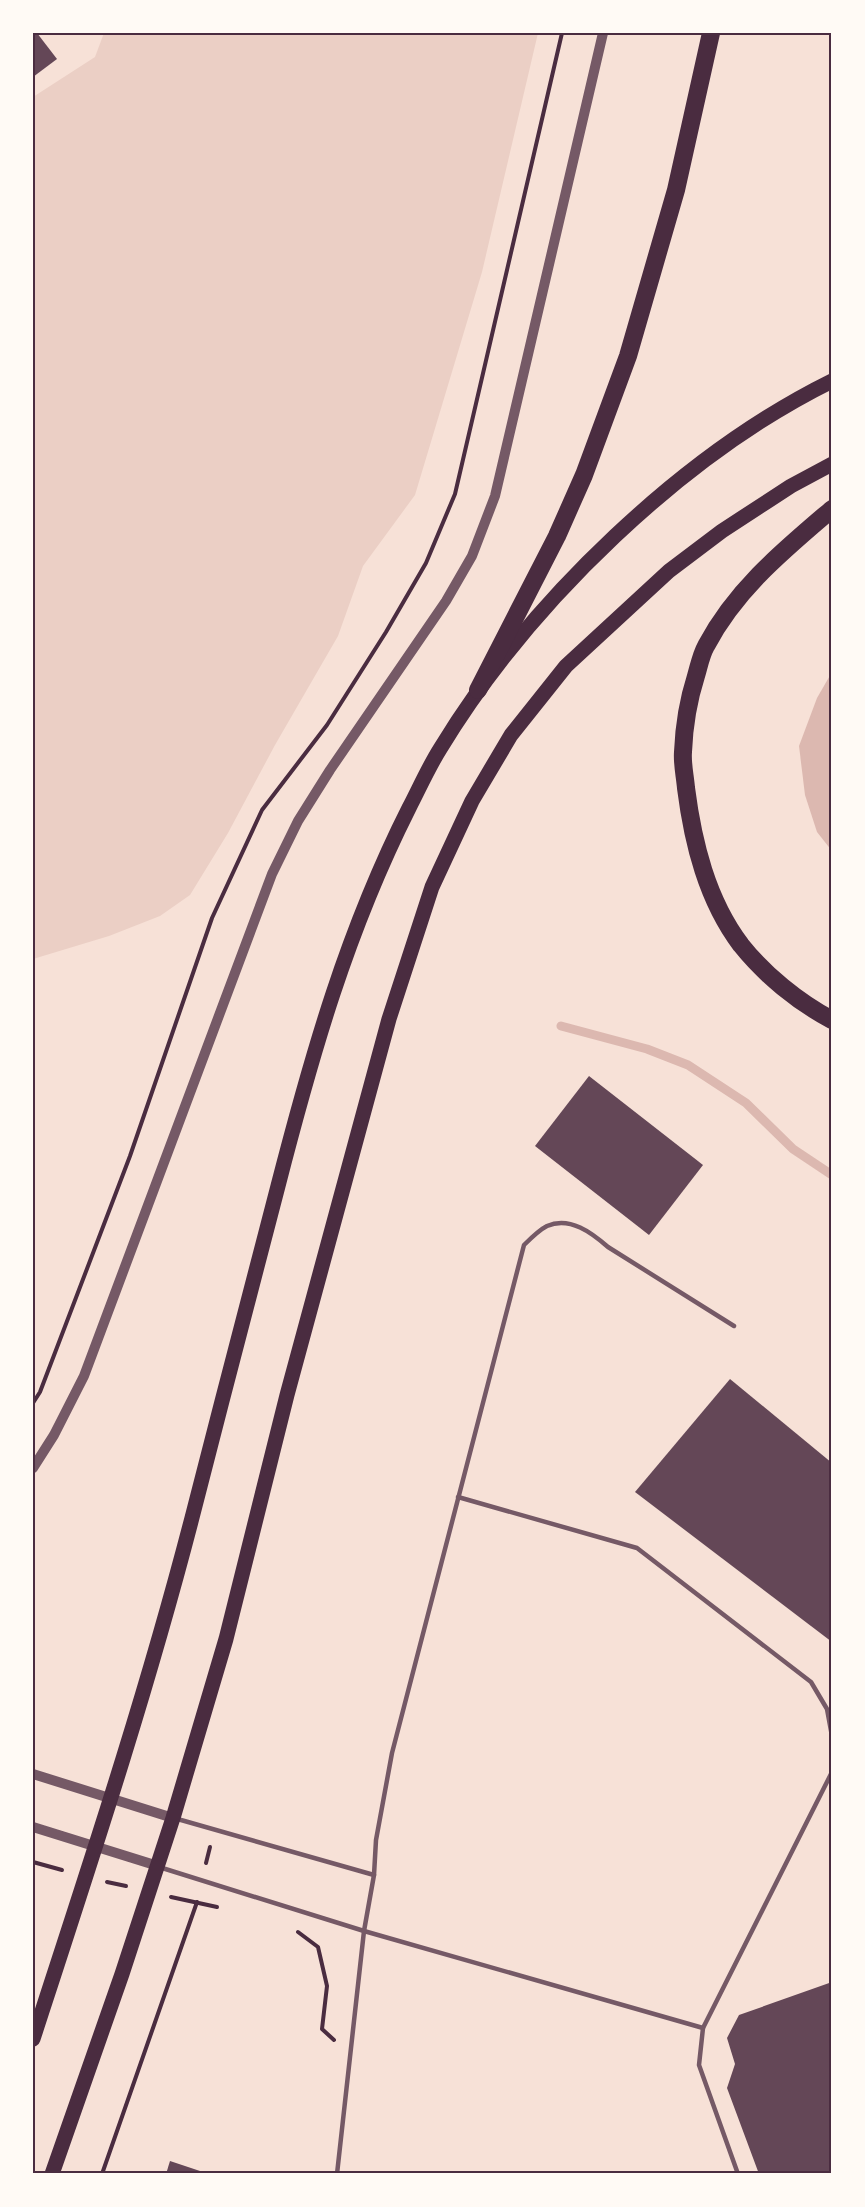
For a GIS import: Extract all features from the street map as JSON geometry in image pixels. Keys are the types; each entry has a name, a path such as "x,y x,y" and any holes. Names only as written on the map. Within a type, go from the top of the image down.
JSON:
{"highway":[{"path":"478,690 557,536 584,475 628,356 676,190 711,33"},
{"path":"832,509 773,559 729,610 705,647 688,701 682,754 690,816 701,867 723,917 742,946 774,978 808,1007 832,1020"}],"main road":[{"path":"33,2039 141,1705 193,1516 312,1058 336,980 362,911 395,836 437,753 478,690 541,611 648,505 705,458 757,423 832,381"},
{"path":"52,2174 158,1866 226,1639 287,1395 389,1019 432,887 472,801 511,735 566,666 669,571 722,531 791,486 832,464"}],"street":[{"path":"33,1468 54,1435 84,1376 272,874 298,821 330,770 446,601 472,556 495,496 603,33"},
{"path":"33,1774 173,1818"},
{"path":"33,1827 158,1866"}],"lane":[{"path":"337,2174 364,1931 374,1875 376,1840 392,1753 524,1245 547,1226 568,1223 590,1232 608,1247 734,1326"},
{"path":"458,1497 636,1548 811,1682 827,1709 832,1736"},
{"path":"738,2174 699,2065 703,2028 832,1772"},
{"path":"173,1818 374,1875"},
{"path":"158,1866 364,1931 703,2028"}],"path":[{"path":"33,1403 40,1392 130,1156 212,918 262,810 327,724 386,632 426,563 455,494 562,33"},
{"path":"102,2174 196,1904 214,1828"},
{"path":"33,1862 86,1878 218,1907"},
{"path":"294,1929 318,1947 327,1986 322,2029 350,2054"}],"shaded area":[{"path":"104,33 538,33 482,272 415,495 363,566 338,636 275,745 228,833 190,895 160,916 109,936 33,959 33,97 95,57"},
{"path":"832,672 832,851 817,832 805,795 799,746 817,698"}],"building":[{"path":"33,33 37,33 57,59 33,77"},
{"path":"589,1076 703,1165 649,1235 535,1146"},
{"path":"730,1379 832,1463 832,1642 635,1492"},
{"path":"832,1982 832,2174 759,2174 727,2088 735,2064 727,2038 739,2015"},
{"path":"170,2161 209,2174 166,2174"}],"waterway":[{"path":"561,1026 647,1049 688,1065 746,1103 793,1149 832,1175"}]}
